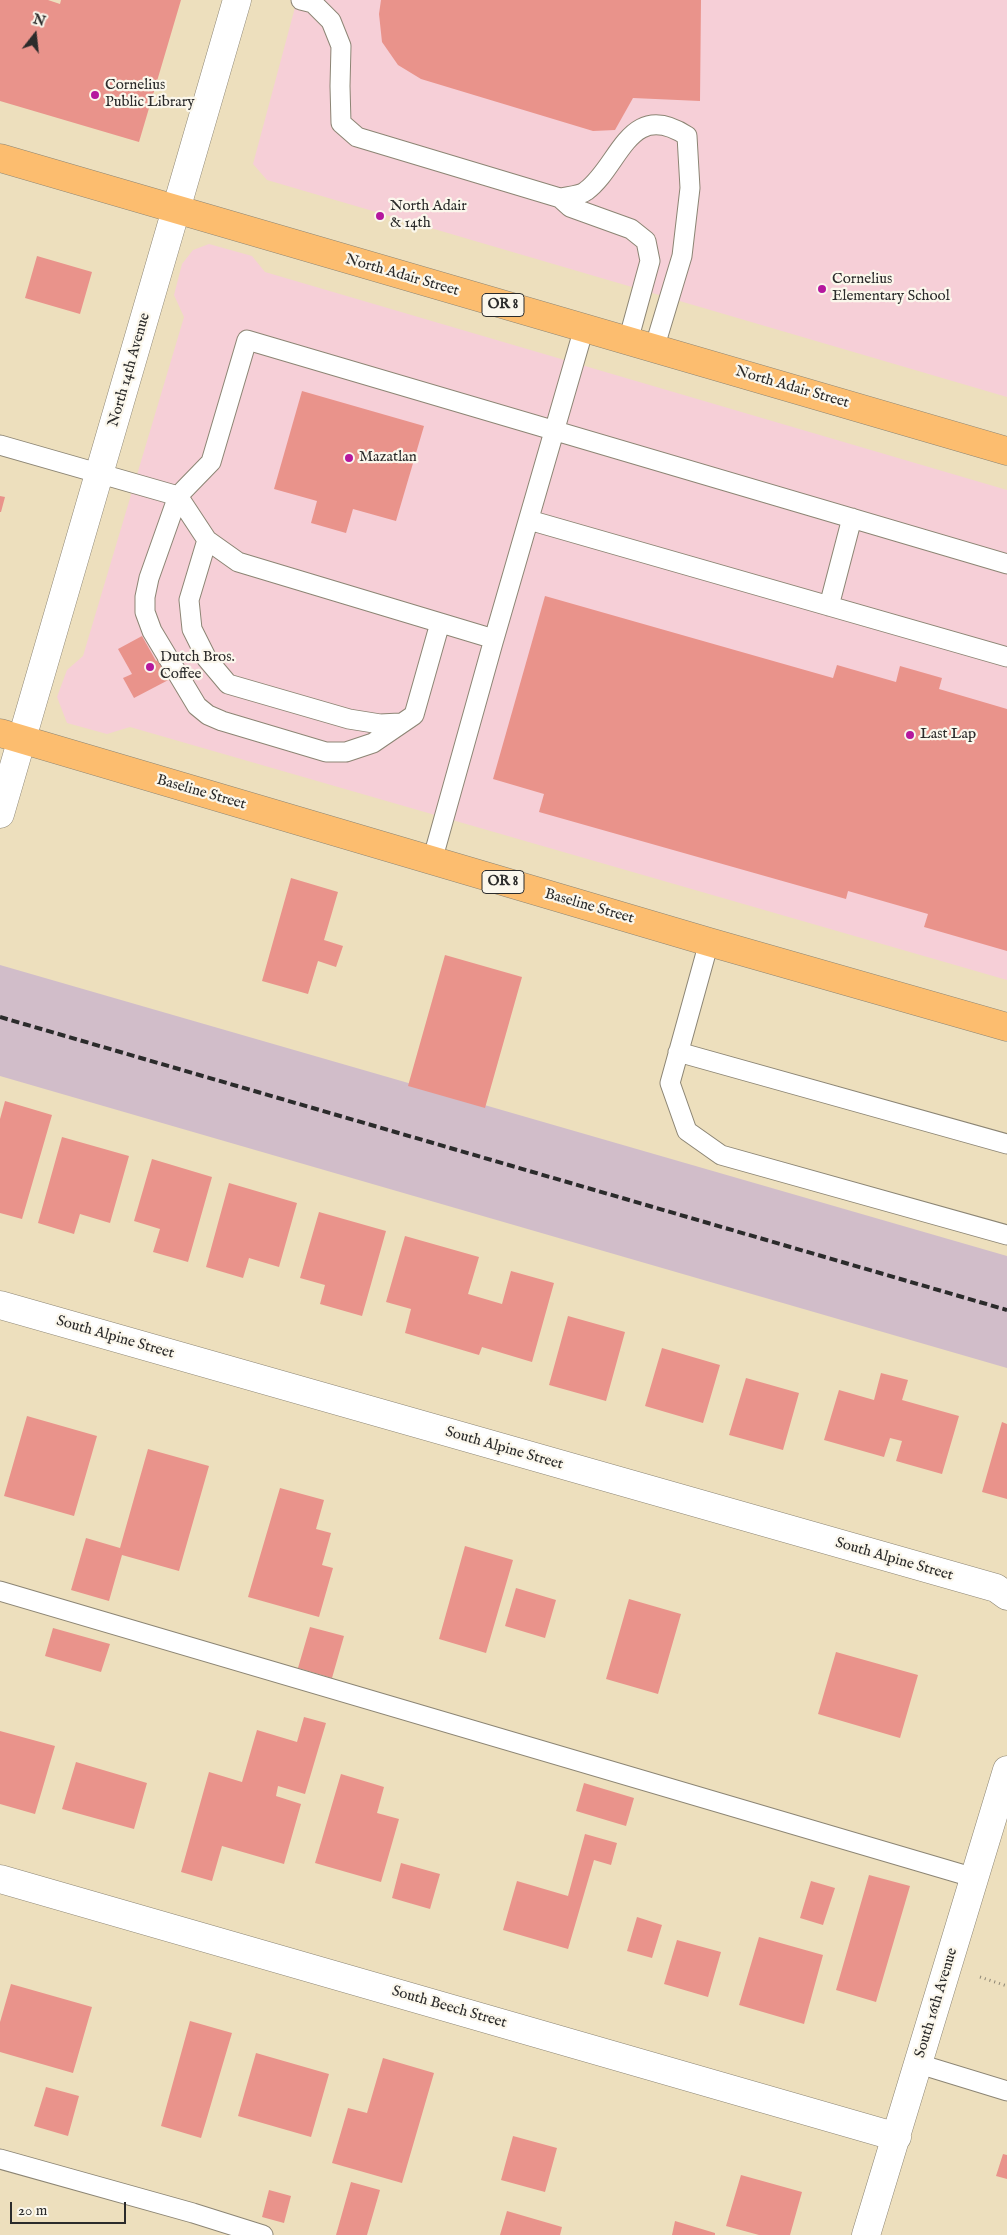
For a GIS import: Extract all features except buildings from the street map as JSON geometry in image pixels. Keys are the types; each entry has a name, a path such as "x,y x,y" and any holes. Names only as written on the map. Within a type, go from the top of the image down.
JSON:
{"highway":[{"name":"North Adair Street","path":"0,158 1007,451"},
{"name":"Baseline Street","path":"11,736 709,942 1007,1027"}],"street":[{"name":"North 14th Avenue","path":"0,814 11,736 100,472 237,0"},
{"name":"South Alpine Street","path":"0,1305 996,1588 1007,1596"},
{"name":"South 16th Avenue","path":"866,2235 1007,1770"},
{"name":"South Beech Street","path":"0,1879 897,2137"}],"lane":[{"path":"300,0 313,3 331,21 341,46 341,123 358,138 560,198 570,206 631,229 646,241 650,261 628,341"},
{"path":"560,198 584,193 598,180 629,136 650,125 674,128 687,136 690,188 682,256 654,349"},
{"path":"432,861 584,328"},
{"path":"440,623 414,715 374,743 346,752 326,752 222,721 208,715 197,706 152,631 145,612 145,598 149,578 178,496 211,462 247,340 1007,564"},
{"path":"0,445 100,472 178,496 207,540 238,562 494,639"},
{"path":"829,606 852,518"},
{"path":"529,520 1007,658"},
{"path":"207,540 189,600 192,629 206,659 228,684 349,719 380,724 400,723"},
{"path":"709,942 670,1083 687,1131 721,1155 1007,1236"},
{"path":"678,1052 1007,1144"},
{"path":"0,1591 975,1878"},
{"path":"919,2064 1007,2091"},
{"path":"0,2159 193,2212 262,2235"}],"shaded area":[{"name":"Cornelius Elementary School","path":"297,0 1007,0 1007,397 267,180 253,164"},
{"path":"209,244 252,256 265,272 1007,490 1007,980 130,727 107,734 67,723 57,697 67,670 83,656 184,317 174,295 182,264 193,250"},
{"path":"0,965 1007,1256 1007,1368 0,1076"}],"railway":[{"path":"0,1017 1007,1310"}],"place":[{"name":"Cornelius Public Library","path":"95,95"},
{"name":"North Adair & 14th","path":"380,216"},
{"name":"Cornelius Elementary School","path":"822,289"},
{"name":"Mazatlan","path":"349,458"},
{"name":"Dutch Bros. Coffee","path":"150,667"},
{"name":"Last Lap","path":"910,735"}]}
